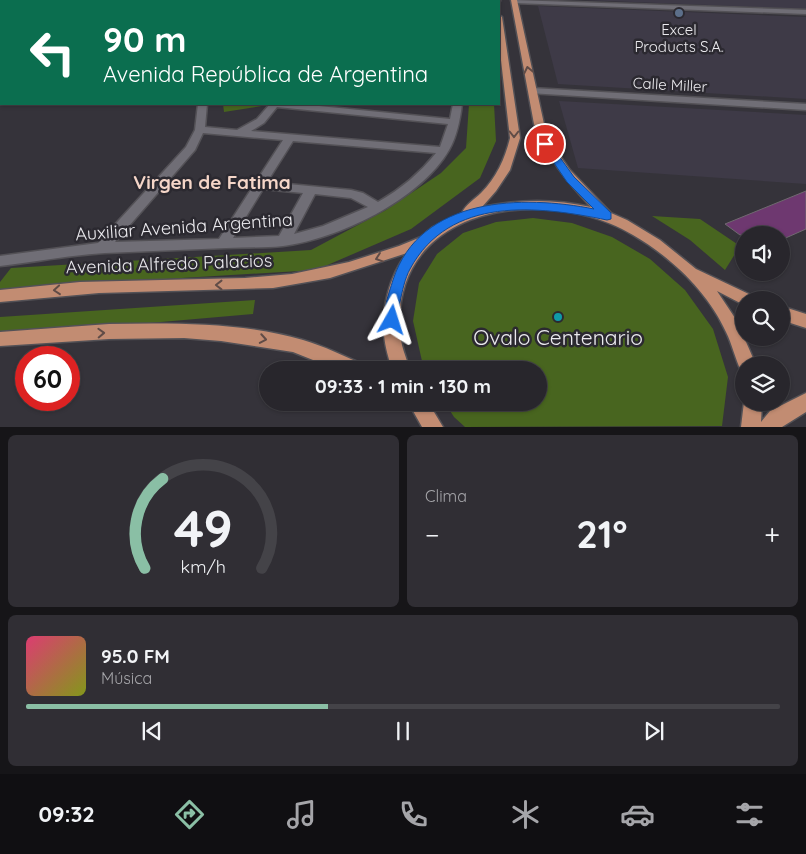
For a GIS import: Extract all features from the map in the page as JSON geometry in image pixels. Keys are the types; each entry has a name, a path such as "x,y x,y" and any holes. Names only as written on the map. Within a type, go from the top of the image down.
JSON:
{"main road":[{"path":"514,1 539,124 545,144 556,162 607,216"},
{"path":"399,361 392,337 393,304 404,268 424,241 437,230 465,215 480,202 502,176 512,155 515,138 500,24"},
{"path":"465,215 501,206 520,204 561,206 607,216 632,228 684,267 705,288 724,312 738,338 744,356"},
{"name":"Avenida Alfredo Palacios","path":"0,296 93,286 235,285 273,282 346,268 395,253 424,241"},
{"path":"684,267 735,293"},
{"path":"790,316 806,321"},
{"path":"0,340 53,334 140,332 214,334 295,345 335,361"},
{"path":"768,426 777,418 806,402"},
{"path":"750,426 753,411"}],"street":[{"path":"514,1 806,12"},
{"name":"Calle Miller","path":"532,91 806,107"},
{"path":"102,248 191,148 200,130 202,105"},
{"path":"239,132 252,128 261,121 274,105"},
{"path":"285,105 455,122"},
{"name":"Auxiliar Avenida Argentina","path":"0,261 102,248 283,241 329,229 377,207 418,181 443,150 455,122 457,105"},
{"path":"200,130 443,150"},
{"path":"224,243 290,136"},
{"path":"260,185 359,196 377,207"},
{"path":"283,241 311,190"}],"shaded area":[{"path":"583,0 806,0 806,9"},
{"path":"538,6 806,17 806,99 558,84"},
{"path":"559,101 806,115 806,184 578,168"}],"green space":[{"path":"223,105 268,105 224,112"},
{"path":"469,105 494,105 496,141 480,178 411,229 316,270 0,289 0,282 11,268 311,250 386,210 441,173 466,148"},
{"path":"652,216 700,219 735,243 735,254 725,270 690,240"},
{"path":"533,218 572,223 612,237 650,259 685,290 713,329 728,377 722,426 465,427 450,411 547,411 547,361 422,361 413,321 419,283 437,254 463,233 496,222"},
{"path":"255,300 253,314 0,336 0,317"}],"building":[{"path":"806,191 806,229 790,236 790,226 735,226 735,231 725,224"}],"place":[{"name":"Excel Products S.A.","path":"679,13"},
{"name":"Ovalo Centenario","path":"558,317"}],"district":[{"name":"Virgen de Fatima","path":"212,182"}],"route":[{"path":"392,320 393,304 404,268 424,241 450,222 483,210 520,204 561,206 607,216 570,179 556,162 545,144"}]}
